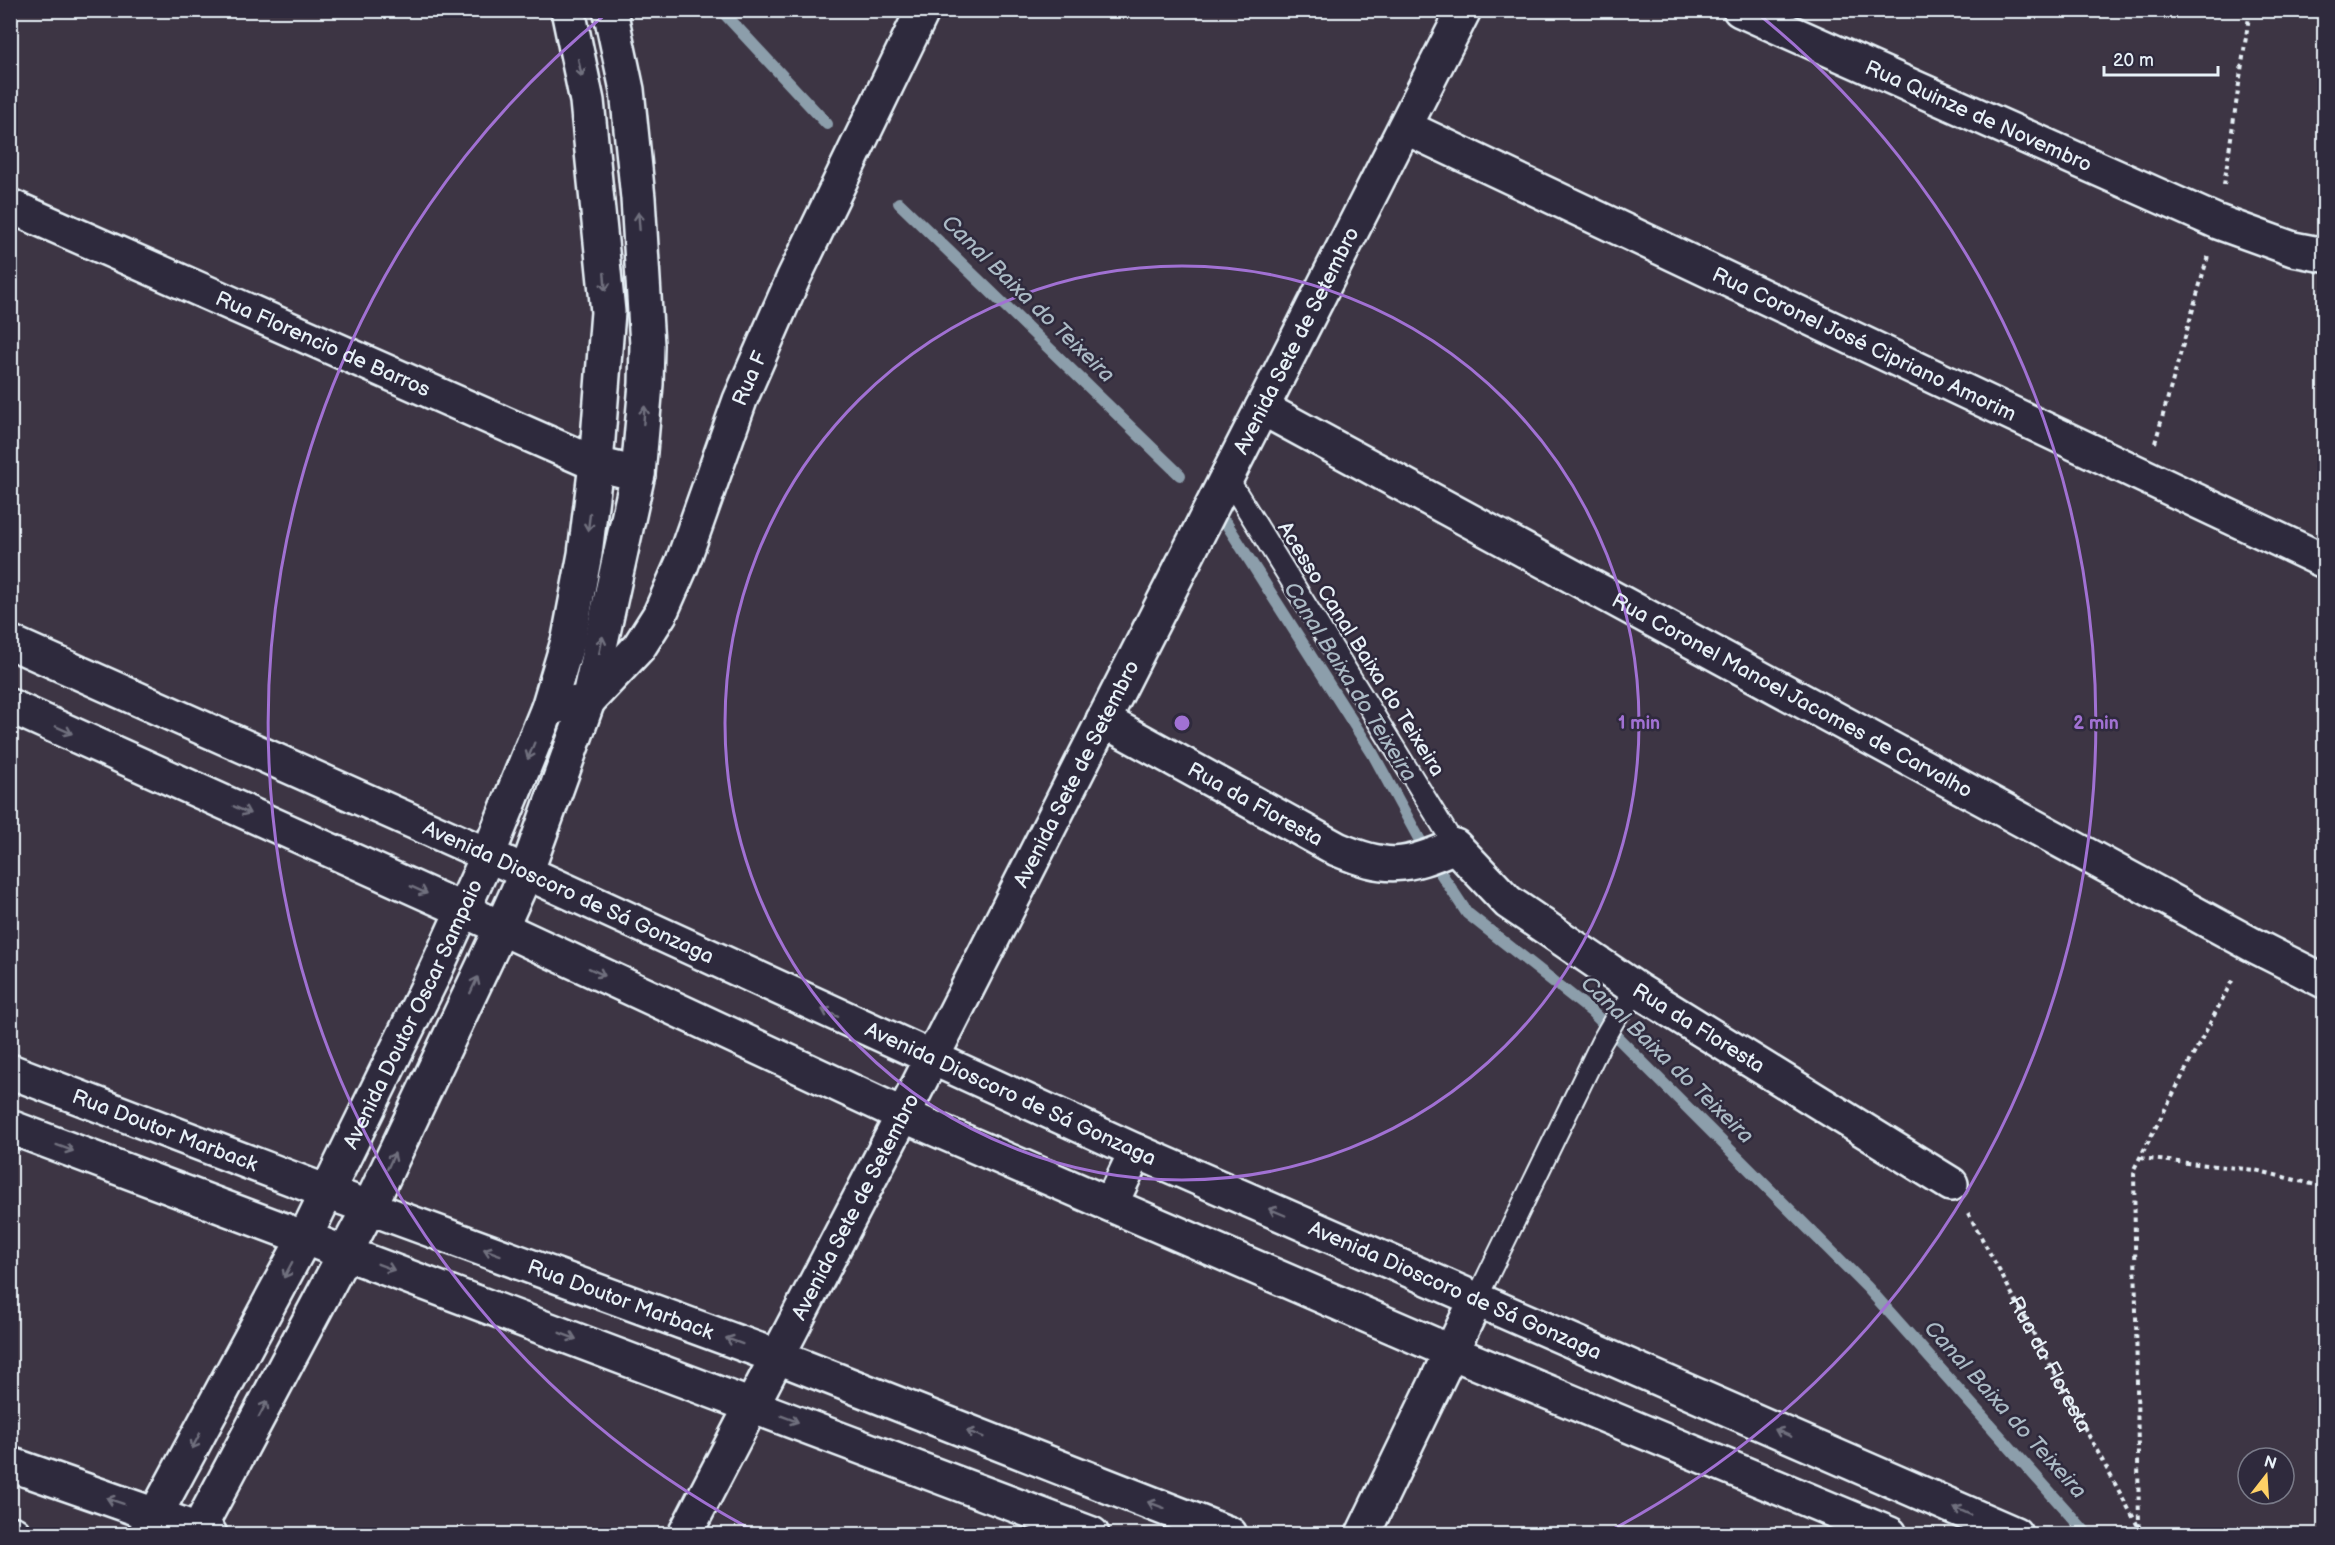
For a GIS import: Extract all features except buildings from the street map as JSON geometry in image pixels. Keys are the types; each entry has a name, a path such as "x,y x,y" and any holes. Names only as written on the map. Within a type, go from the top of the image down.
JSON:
{"street":[{"name":"Avenida Doutor Oscar Sampaio","path":"151,1525 327,1192 463,910 548,708 579,594 596,464 608,312 587,101 568,10"},
{"name":"Avenida Doutor Oscar Sampaio","path":"201,1533 369,1208 501,927 526,873 588,701 638,474 647,345 638,198 627,90 610,10"},
{"name":"Rua F","path":"588,701 639,647 660,614 682,564 755,367 793,279 923,10"},
{"name":"Avenida Sete de Setembro","path":"685,1534 903,1115 1464,10"},
{"name":"Rua Quinze de Novembro","path":"1740,10 2218,222 2293,249 2325,255"},
{"name":"Rua Coronel José Cipriano Amorim","path":"1405,127 2325,561"},
{"name":"Rua Florencio de Barros","path":"10,206 596,464 638,474"},
{"name":"Rua Coronel Manoel Jacomes de Carvalho","path":"1262,408 2252,944 2325,981"},
{"name":"Avenida Dioscoro de Sá Gonzaga","path":"10,642 488,855 930,1059 1136,1151 2015,1534"},
{"path":"548,708 588,701"},
{"path":"10,706 501,927 903,1115 1449,1351 1890,1534"},
{"name":"Rua da Floresta","path":"1103,720 1337,849 1362,860 1392,866 1439,853 1639,990 1952,1184"},
{"name":"Rua Doutor Marback","path":"10,1071 369,1208 778,1357 1230,1534"},
{"path":"10,1127 1092,1534"},
{"path":"1111,1204 1136,1151"},
{"path":"1362,1534 1449,1351 1477,1298"},
{"path":"10,1464 151,1525 201,1533"}],"lane":[{"name":"Acesso Canal Baixa do Teixeira","path":"1227,477 1439,853"},
{"path":"1477,1298 1601,1043 1616,1017 1639,990"}],"path":[{"path":"2138,1534 2134,1169 2252,944"},
{"path":"2140,1158 2255,1170 2325,1187"},
{"name":"Rua da Floresta","path":"1952,1184 2139,1528"}],"waterway":[{"name":"Canal Baixa do Teixeira","path":"721,10 827,124"},
{"name":"Canal Baixa do Teixeira","path":"899,203 1180,475"},
{"name":"Canal Baixa do Teixeira","path":"1226,523 1373,754 1423,846 1467,913 1591,1011 1867,1287 2087,1534"}]}
